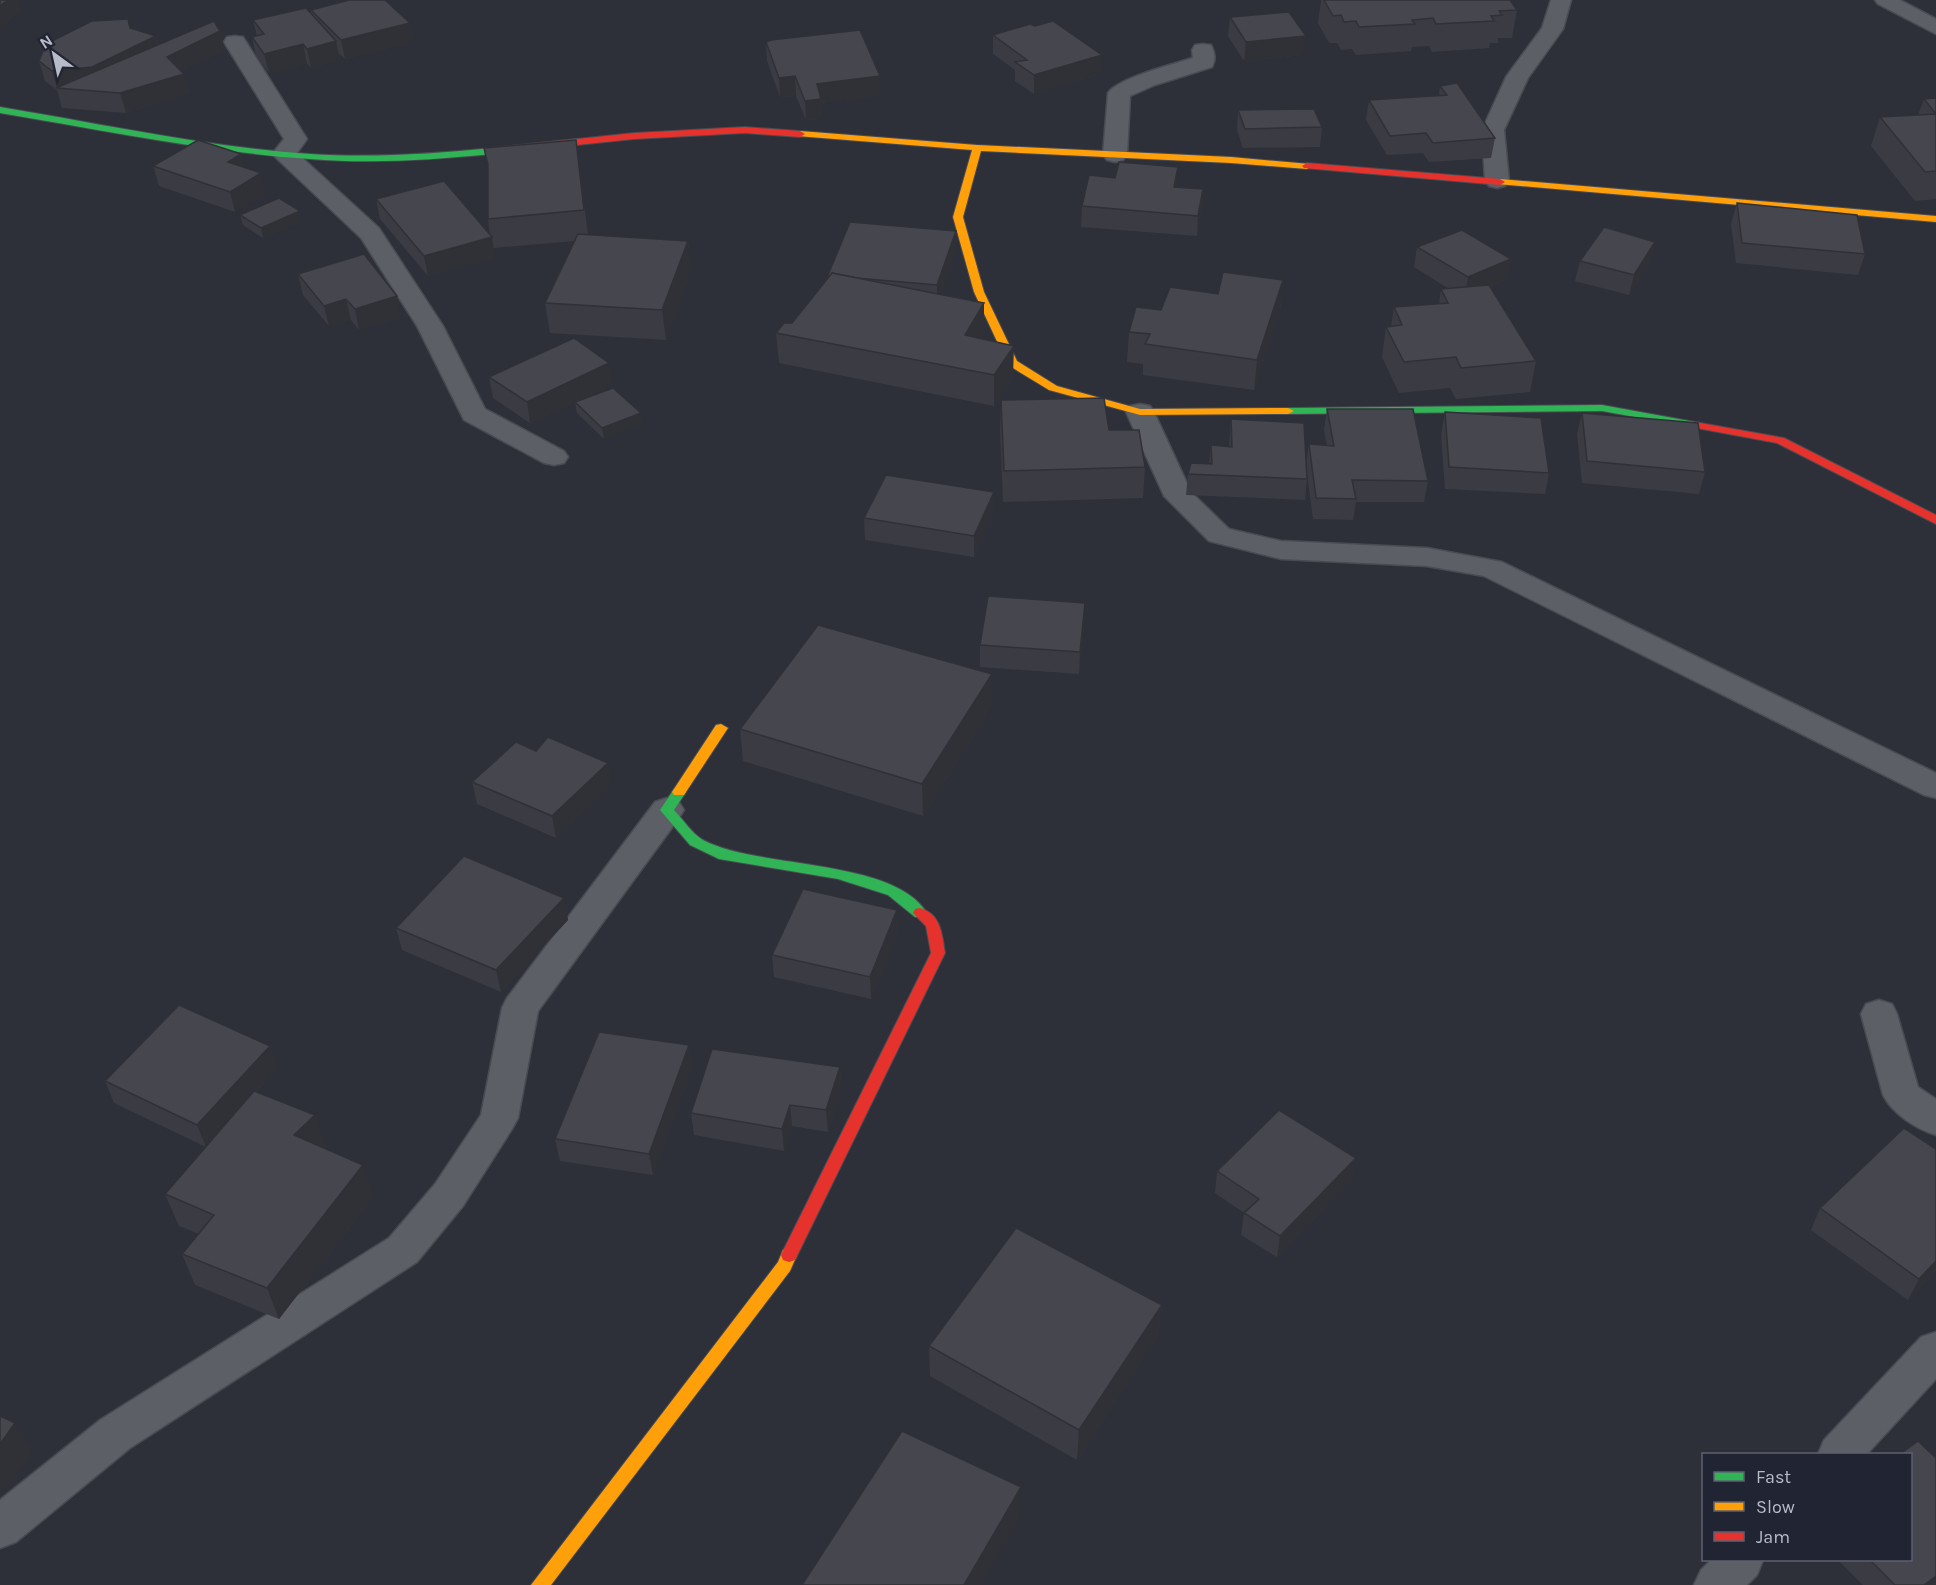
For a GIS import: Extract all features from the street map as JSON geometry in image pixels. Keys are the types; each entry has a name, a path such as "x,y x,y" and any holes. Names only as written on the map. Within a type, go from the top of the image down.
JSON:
{"street":[{"path":"1497,181 1493,130 1517,77 1552,29 1561,0"},
{"path":"1885,0 1936,27"},
{"path":"235,42 296,139 284,154"},
{"path":"1115,154 1119,93 1147,80 1204,62 1203,50"},
{"path":"0,110 284,154 353,158 435,157 634,136 745,130 977,148 1231,160 1936,219"},
{"path":"977,148 958,217 979,292 1012,363 1053,388 1140,412 1602,408 1780,440 1936,520"},
{"path":"284,154 370,233 430,326 474,414 554,457"},
{"path":"1140,412 1178,496 1219,535 1281,550 1427,556 1492,568 1936,787"},
{"path":"0,1527 115,1434 403,1250 449,1195 499,1118 520,1008 667,810 721,728"},
{"path":"540,1585 784,1266 938,953 933,924 893,891 838,874 724,855 695,842 667,810"},
{"path":"1879,1014 1902,1095 1936,1120"},
{"path":"1841,1453 1936,1350"},
{"path":"1717,1585 1740,1561"}],"building":[{"path":"0,0 8,0 0,6"},
{"path":"349,0 385,0 410,23 341,40 311,10"},
{"path":"1324,0 1510,0 1517,10 1499,11 1502,15 1491,16 1494,21 1436,24 1433,18 1412,20 1415,24 1359,27 1356,21 1344,22 1341,15 1333,16"},
{"path":"306,8 336,41 307,49 303,44 264,54 252,37 264,34 253,20"},
{"path":"1289,12 1306,36 1246,42 1230,17"},
{"path":"128,19 130,28 156,36 92,67 52,71 39,61 46,44 92,21"},
{"path":"214,21 220,31 167,57 184,74 120,93 56,88"},
{"path":"1053,21 1102,55 1034,75 1015,62 1027,60 993,35 1030,24 1035,26"},
{"path":"860,30 880,76 817,84 821,99 805,101 795,76 779,78 766,42 771,40"},
{"path":"1457,83 1495,138 1433,143 1426,133 1390,136 1369,100 1447,95 1440,86"},
{"path":"1936,98 1936,114 1924,99"},
{"path":"1314,109 1322,127 1245,129 1238,110"},
{"path":"1936,114 1936,171 1925,172 1880,117"},
{"path":"198,140 241,154 228,162 261,173 230,192 153,166"},
{"path":"576,140 584,210 488,219 488,165 484,148"},
{"path":"1119,162 1178,167 1174,187 1203,189 1198,216 1082,206 1089,175 1115,178"},
{"path":"444,181 492,237 424,256 376,199"},
{"path":"279,198 300,211 261,228 240,215"},
{"path":"1737,203 1857,215 1865,254 1742,243"},
{"path":"850,222 956,231 937,285 856,278 832,273 831,276 828,275"},
{"path":"1604,227 1655,242 1634,275 1580,261"},
{"path":"1462,230 1511,259 1468,277 1417,247"},
{"path":"578,234 688,241 662,310 545,303"},
{"path":"364,254 397,296 355,309 346,299 324,306 298,274"},
{"path":"1223,272 1283,280 1257,360 1145,344 1150,334 1129,332 1136,307 1161,310 1170,287 1218,294"},
{"path":"832,273 984,303 965,335 1014,346 994,375 776,333 784,323 792,323"},
{"path":"1489,285 1536,361 1461,368 1456,357 1404,362 1386,327 1402,325 1394,307 1448,303 1441,289"},
{"path":"574,338 609,363 527,402 489,377"},
{"path":"613,388 641,413 602,428 575,402"},
{"path":"1104,398 1109,430 1139,430 1145,467 1004,471 1001,400"},
{"path":"1327,409 1413,409 1428,481 1352,480 1356,499 1316,498 1309,444 1334,446"},
{"path":"1445,412 1541,418 1549,473 1449,467"},
{"path":"1582,413 1698,423 1705,472 1587,461"},
{"path":"1231,419 1304,423 1307,479 1188,474 1191,463 1212,464 1211,445 1232,447"},
{"path":"886,475 994,492 974,536 864,518"},
{"path":"988,596 1085,603 1080,652 980,645"},
{"path":"818,625 992,674 922,784 740,729"},
{"path":"548,737 608,763 552,816 472,782 516,742 536,751"},
{"path":"464,856 564,898 496,970 396,928"},
{"path":"803,889 897,910 870,977 772,955"},
{"path":"179,1005 270,1046 197,1125 105,1081"},
{"path":"599,1032 689,1045 649,1154 555,1139"},
{"path":"712,1049 840,1067 826,1110 790,1105 782,1129 691,1113"},
{"path":"254,1091 315,1115 294,1135 363,1165 267,1288 182,1254 214,1215 165,1194"},
{"path":"1279,1110 1356,1158 1280,1236 1244,1213 1259,1199 1217,1171"},
{"path":"1904,1128 1936,1149 1936,1261 1919,1279 1820,1208"},
{"path":"1016,1228 1162,1305 1079,1430 929,1346"},
{"path":"0,1416 15,1423 0,1444"},
{"path":"902,1431 1021,1487 964,1585 802,1585"},
{"path":"1918,1441 1936,1458 1936,1576 1924,1585 1895,1585 1871,1561 1912,1561 1912,1453 1902,1453"}],"traffic: fast":[{"path":"0,110 212,145 283,154 335,158 388,158 492,151"},
{"path":"1288,411 1602,408 1695,425"},
{"path":"679,792 667,810 695,842 724,855 838,874 893,891 920,913"}],"traffic: slow":[{"path":"800,134 977,148 1231,160 1307,166"},
{"path":"977,148 958,217 979,292 1012,363 1053,388 1140,412 1288,411"},
{"path":"1500,182 1936,219"},
{"path":"679,792 721,728"},
{"path":"540,1585 784,1266 789,1255"}],"traffic: jam":[{"path":"492,151 634,136 745,130 800,134"},
{"path":"1307,166 1500,182"},
{"path":"1695,425 1780,440 1936,520"},
{"path":"789,1255 938,953 933,924 920,913"}]}
